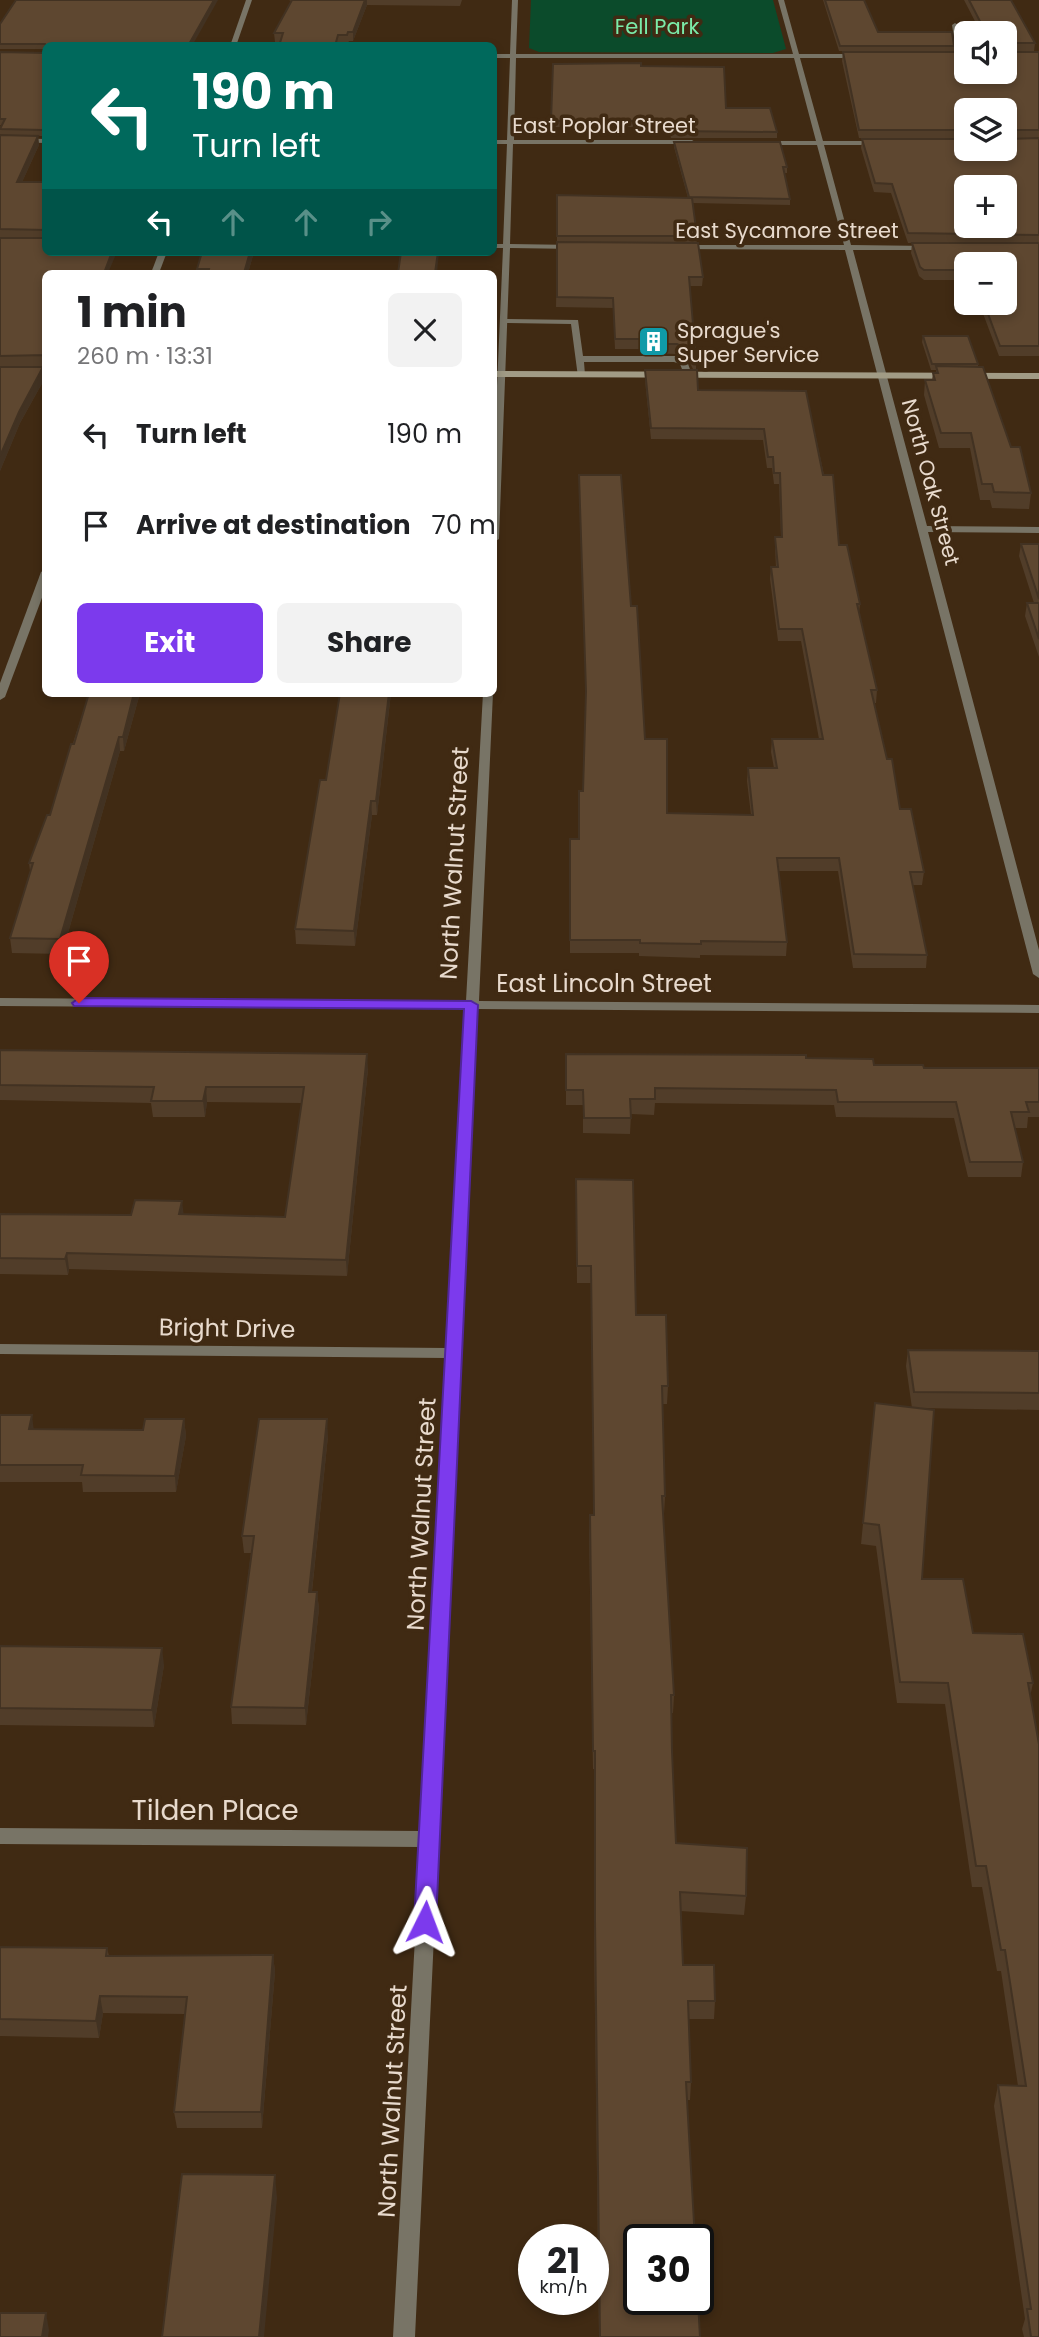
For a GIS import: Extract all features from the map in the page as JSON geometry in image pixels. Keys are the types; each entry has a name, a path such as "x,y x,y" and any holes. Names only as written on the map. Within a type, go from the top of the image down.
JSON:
{"street":[{"path":"234,42 249,0"},
{"path":"497,415 504,321 515,0"},
{"name":"North Oak Street","path":"782,0 924,529 1039,974"},
{"path":"497,56 874,56"},
{"path":"948,56 954,56"},
{"path":"0,140 42,141"},
{"name":"East Poplar Street","path":"497,142 698,142"},
{"path":"752,143 888,143"},
{"path":"497,246 589,247"},
{"name":"East Sycamore Street","path":"671,247 934,248"},
{"path":"504,321 575,322 581,375"},
{"path":"581,359 677,359 684,363 688,375"},
{"path":"498,374 1039,376"},
{"path":"924,529 1039,530"},
{"path":"0,697 42,583"},
{"name":"North Walnut Street","path":"404,2337 488,697"},
{"name":"East Lincoln Street","path":"0,1002 1039,1009"},
{"name":"Bright Drive","path":"0,1349 454,1353"},
{"name":"Tilden Place","path":"0,1836 429,1839"}],"green space":[{"name":"Fell Park","path":"531,0 773,0 786,49 773,53 539,52 529,48"}],"building":[{"path":"16,0 214,0 190,42 0,44 0,24"},
{"path":"292,0 365,0 353,32 338,35 336,42 280,42 283,33 274,33"},
{"path":"825,0 864,0 878,32 952,32 954,46 840,46"},
{"path":"969,0 1011,0 1035,43 1017,43 1017,21 980,21"},
{"path":"0,52 42,53 42,130 0,129 5,119 0,119"},
{"path":"843,52 954,52 954,84 1017,84 1017,52 1039,52 1039,130 1017,130 1017,98 954,98 954,130 859,130"},
{"path":"641,63 641,66 724,67 726,108 770,108 777,132 671,131 668,121 551,121 553,64"},
{"path":"0,135 38,136 17,182 42,182 42,230 0,229"},
{"path":"1039,138 1039,235 1017,235 1017,175 954,175 954,234 908,233 892,184 875,183 862,139 954,139 954,161 1017,161 1017,139"},
{"path":"674,142 780,142 787,167 783,167 790,199 689,197"},
{"path":"557,195 692,198 697,236 557,236"},
{"path":"0,238 42,238 42,256 110,256 105,270 42,270 42,355 0,356"},
{"path":"557,242 698,243 703,277 689,277 696,359 693,359 688,349 677,344 643,344 642,339 615,339 613,298 557,297"},
{"path":"912,243 1039,243 1039,346 1000,346 988,315 1017,315 1017,252 954,252 954,270 924,270 920,267"},
{"path":"201,256 249,256 245,270 197,269"},
{"path":"400,256 437,256 435,270 398,270"},
{"path":"923,336 968,336 978,364 932,364"},
{"path":"936,366 983,367 1011,447 1020,447 1031,493 994,492 992,484 982,484 971,433 941,433 925,380 935,380 933,373 938,373"},
{"path":"0,367 42,367 19,412 0,456"},
{"path":"645,370 697,370 698,390 806,391 823,475 833,475 839,545 847,545 860,604 857,604 877,690 871,690 887,759 892,759 900,809 911,809 924,872 910,872 927,955 854,954 839,858 777,858 787,942 701,941 701,944 640,943 640,940 570,940 570,839 579,839 579,791 583,791 586,691 579,475 621,475 631,606 637,606 645,739 667,739 667,813 753,815 748,768 777,768 772,739 823,739 802,629 779,629 771,567 778,567 775,537 782,537 780,473 774,473 773,457 768,457 764,429 651,428"},
{"path":"1021,544 1039,544 1039,599"},
{"path":"1027,603 1039,603 1039,639"},
{"path":"88,697 133,697 60,939 10,938 33,863 29,863 47,815 50,815 71,744 74,744"},
{"path":"339,697 389,697 376,801 371,801 354,931 295,929 320,780 326,780"},
{"path":"0,1050 367,1054 346,1260 67,1253 65,1259 0,1258 0,1214 131,1215 135,1200 182,1201 179,1214 285,1217 304,1087 206,1087 203,1101 151,1101 154,1087 0,1085"},
{"path":"566,1054 806,1055 806,1058 873,1059 874,1065 923,1065 924,1068 1039,1068 1039,1102 1026,1102 1029,1112 1011,1112 1023,1162 970,1162 956,1102 838,1102 836,1090 655,1088 655,1099 630,1099 631,1118 584,1118 583,1090 566,1090"},
{"path":"576,1179 633,1180 636,1315 666,1315 668,1386 662,1386 665,1496 662,1496 674,1695 671,1695 676,1843 747,1848 746,1896 680,1892 683,1965 714,1965 715,2001 688,2001 691,2082 686,2082 694,2224 623,2224 623,2315 699,2315 700,2337 600,2337 600,2315 609,2315 609,2224 599,2224 595,1751 590,1515 594,1515 591,1266 577,1266"},
{"path":"908,1350 1039,1351 1039,1393 914,1392"},
{"path":"875,1403 934,1410 922,1579 963,1579 973,1633 1023,1634 1033,1683 1028,1683 1039,1744 1039,2337 1031,2337 1027,2309 1031,2309 998,2085 1026,2086 1005,1950 1001,1950 986,1866 976,1866 948,1683 900,1682 879,1525 863,1523"},
{"path":"0,1415 32,1415 29,1429 143,1430 145,1419 184,1419 175,1476 81,1475 83,1465 0,1465"},
{"path":"259,1419 327,1419 309,1592 317,1592 305,1708 231,1707 254,1536 242,1536"},
{"path":"0,1646 162,1648 152,1710 0,1708"},
{"path":"0,1947 107,1948 106,1956 273,1955 261,2112 174,2112 187,1997 100,1996 96,2021 0,2019"},
{"path":"182,2174 275,2175 259,2337 162,2337"},
{"path":"0,2313 46,2313 42,2337 0,2337"}],"place":[{"name":"Sprague's Super Service","path":"654,342"}],"route":[{"path":"79,1003 471,1005 425,1922"}]}
